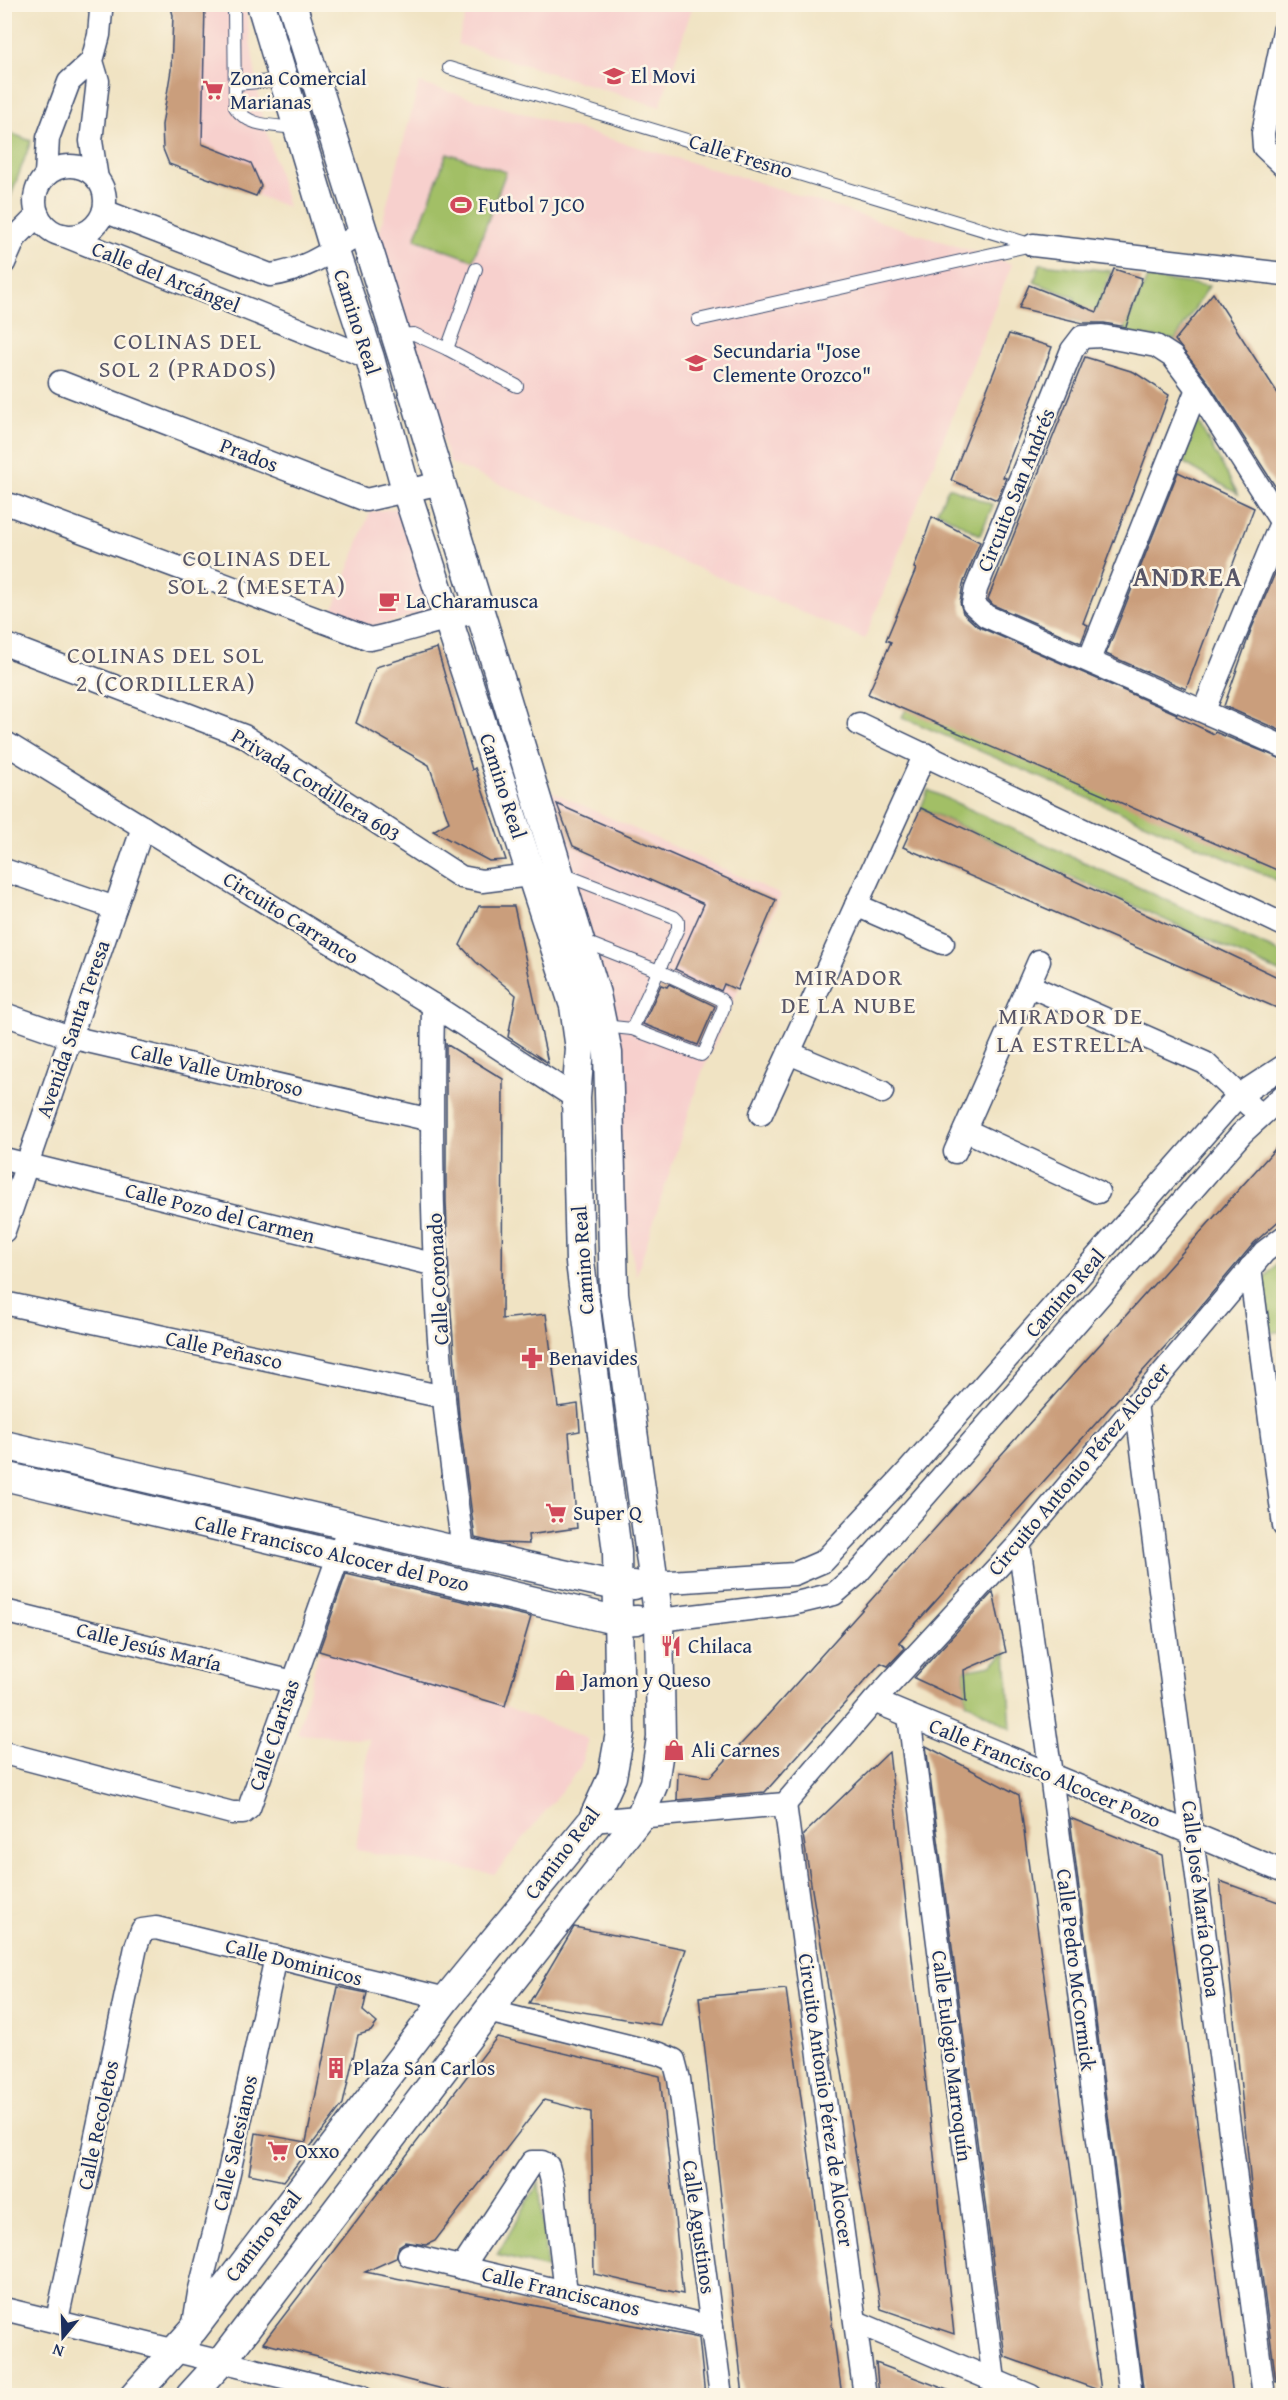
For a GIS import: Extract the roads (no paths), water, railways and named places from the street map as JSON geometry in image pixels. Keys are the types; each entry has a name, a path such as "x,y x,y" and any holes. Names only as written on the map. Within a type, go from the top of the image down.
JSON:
{"street":[{"path":"92,61 69,82 48,138 46,175 36,194 35,204 38,215 52,231 63,235 83,233 92,228 104,211 104,194 97,178 91,141 98,81 92,61 99,35 101,11 98,4"},
{"path":"251,10 293,10"},
{"name":"Camino Real","path":"134,2396 193,2330 446,1999 591,1821 612,1777 620,1733 620,1621 617,1552 580,1262 576,1098 580,1049 574,1006 406,490 370,358 334,249 283,80 251,10"},
{"name":"Camino Real","path":"190,2396 221,2362 488,2011 640,1817 654,1783 661,1738 659,1620 614,1293 608,1053 603,1026 580,940 481,612 293,10"},
{"path":"1284,31 1263,133 1264,147 1284,166"},
{"path":"46,175 54,170 72,166 90,172 97,178"},
{"name":"Calle del Arcángel","path":"104,211 270,275 283,274 363,232"},
{"path":"4,263 15,238 38,215"},
{"name":"Calle del Arcángel","path":"63,235 370,358"},
{"name":"Calle Fresno","path":"1033,245 1284,274"},
{"name":"Circuito San Andrés","path":"1282,524 1197,389 1173,357 1156,346 1102,336 1082,336 1072,350 976,589 973,604 986,616 1284,747"},
{"name":"Prados","path":"60,382 366,500 441,483"},
{"path":"1089,660 1197,389"},
{"path":"11,505 369,639 407,631 449,617 481,612"},
{"path":"1204,710 1282,524"},
{"name":"Privada Cordillera 603","path":"4,644 244,736 461,877 482,881 531,873 560,873"},
{"path":"859,724 1284,925"},
{"name":"Circuito Carranco","path":"4,741 432,1005 576,1098"},
{"path":"761,1114 925,754"},
{"name":"Avenida Santa Teresa","path":"4,1231 15,1162 70,1037 143,827"},
{"path":"4,870 115,908"},
{"path":"856,905 943,943"},
{"path":"956,1152 1039,961"},
{"path":"1030,986 1205,1064 1260,1115"},
{"name":"Calle Coronado","path":"432,1005 436,1265 444,1397 463,1552"},
{"name":"Calle Valle Umbroso","path":"4,1014 70,1037 432,1119"},
{"path":"789,1053 882,1092"},
{"name":"Camino Real","path":"654,1583 794,1574 824,1560 909,1470 1238,1096 1284,1066"},
{"name":"Camino Real","path":"659,1620 792,1604 834,1594 856,1575 1260,1115 1284,1095"},
{"path":"965,1131 1098,1192"},
{"name":"Calle Pozo del Carmen","path":"15,1162 436,1265"},
{"name":"Circuito Antonio Pérez Alcocer","path":"874,1701 1019,1544 1264,1252 1284,1237"},
{"path":"1250,1268 1284,1526"},
{"name":"Calle Peñasco","path":"4,1303 444,1397"},
{"name":"Calle José María Ochoa","path":"1136,1403 1263,2396"},
{"name":"Calle Francisco Alcocer del Pozo","path":"4,1445 617,1586 654,1583"},
{"name":"Calle Francisco Alcocer del Pozo","path":"4,1476 620,1621 659,1620"},
{"name":"Calle Clarisas","path":"4,1752 232,1813 243,1813 249,1808 349,1526"},
{"name":"Calle Pedro McCormick","path":"1019,1544 1131,2396"},
{"name":"Calle Jesús María","path":"4,1611 293,1682"},
{"path":"591,1821 785,1804 874,1701"},
{"name":"Calle Francisco Alcocer Pozo","path":"874,1701 1284,1872"},
{"name":"Calle Eulogio Marroquín","path":"909,1716 995,2388"},
{"name":"Circuito Antonio Pérez de Alcocer","path":"785,1804 865,2396"},
{"name":"Calle Dominicos","path":"142,1930 156,1928 446,1999"},
{"name":"Calle Recoletos","path":"57,2320 136,1947 142,1930"},
{"name":"Calle Salesianos","path":"193,2330 198,2293 228,2177 276,1957"},
{"name":"Calle Agustinos","path":"488,2011 660,2054 674,2060 679,2079 722,2396"},
{"path":"462,2268 532,2162 542,2162 549,2166 554,2186 566,2292"},
{"name":"Calle Franciscanos","path":"410,2255 712,2327"},
{"path":"4,2309 57,2320 361,2396"},
{"path":"856,2322 995,2388 1031,2396"}],"lane":[{"path":"251,10 235,84 235,107 242,117 255,123 297,128"},
{"name":"Calle Fresno","path":"449,68 1033,245"},
{"path":"235,84 283,80"},
{"name":"Calle Fresno","path":"698,320 1033,245"},
{"path":"447,349 476,269"},
{"path":"395,335 414,334 517,386"},
{"path":"560,873 674,917 678,921 678,928 632,1029"},
{"path":"580,940 659,970 724,1003 705,1051 701,1055 632,1029 603,1026"}],"place":[{"name":"El Movi","path":"614,76"},
{"name":"Zona Comercial Marianas","path":"213,90"},
{"name":"Futbol 7 JCO","path":"461,205"},
{"name":"Secundaria \"Jose Clemente Orozco\"","path":"696,363"},
{"name":"La Charamusca","path":"389,601"},
{"name":"Benavides","path":"532,1358"},
{"name":"Super Q","path":"556,1513"},
{"name":"Chilaca","path":"671,1646"},
{"name":"Jamon y Queso","path":"565,1680"},
{"name":"Ali Carnes","path":"674,1750"},
{"name":"Plaza San Carlos","path":"336,2068"},
{"name":"Oxxo","path":"278,2151"}],"district":[{"name":"COLINAS DEL SOL 2 (PRADOS)","path":"188,355"},
{"name":"COLINAS DEL SOL 2 (MESETA)","path":"257,572"},
{"name":"ANDREA","path":"1188,577"},
{"name":"COLINAS DEL SOL 2 (CORDILLERA)","path":"166,669"},
{"name":"MIRADOR DE LA NUBE","path":"849,991"},
{"name":"MIRADOR DE LA ESTRELLA","path":"1071,1030"}]}
